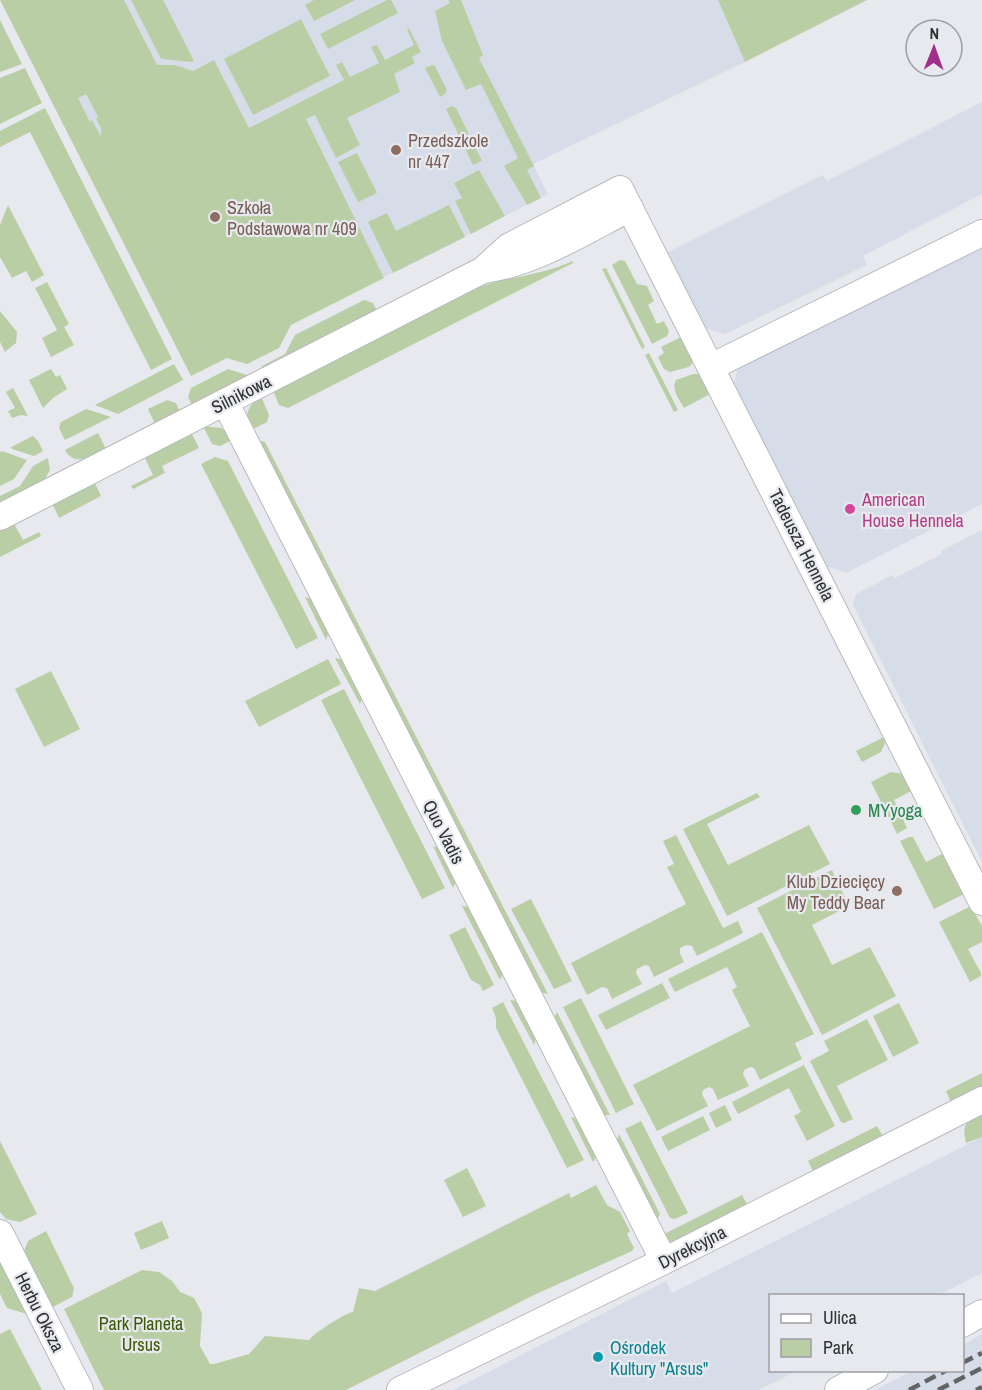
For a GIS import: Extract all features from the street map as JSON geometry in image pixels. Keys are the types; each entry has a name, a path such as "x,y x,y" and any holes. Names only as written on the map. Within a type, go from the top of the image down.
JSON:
{"street":[{"name":"Silnikowa","path":"0,517 483,270 503,268 526,260 625,199"},
{"name":"Tadeusza Hennela","path":"625,199 982,902"},
{"path":"711,367 982,233"},
{"name":"Quo Vadis","path":"225,402 664,1262"},
{"name":"Dyrekcyjna","path":"400,1390 664,1262 982,1100"},
{"name":"Herbu Oksza","path":"0,1233 80,1390"},
{"path":"964,1323 982,1313"},
{"path":"838,1390 873,1372"}],"shaded area":[{"path":"20,0 449,0 483,55 461,0 718,0 745,62 533,164 548,194 207,367"},
{"path":"982,102 982,194 863,256 867,265 725,334 704,328 666,253 823,175 827,181"},
{"path":"982,244 982,504 846,573 823,565 733,386 739,364"},
{"path":"982,530 982,862 853,605 856,594 892,575 895,578"},
{"path":"982,1137 982,1273 941,1294 769,1294 769,1372 795,1372 759,1390 453,1390 666,1281 672,1293"},
{"path":"982,1334 982,1390 875,1390 910,1372 964,1372 964,1344"}],"green space":[{"name":"Szkoła Podstawowa nr 409","path":"0,0 124,0 157,65 175,65 193,71 214,60 249,128 344,80 336,65 342,62 350,77 379,63 371,47 377,45 385,60 414,45 407,29 409,28 421,52 412,57 415,63 394,74 400,92 347,118 360,145 336,158 315,115 306,119 384,278 291,325 279,348 247,364 227,358 191,376","holes":["86,94 98,117 96,119 101,128 101,137 92,120 90,122 78,98"]},
{"path":"131,0 163,0 194,61 161,59"},
{"path":"314,0 355,0 314,21 305,5"},
{"path":"391,0 398,13 328,49 320,34"},
{"path":"448,0 461,0 483,55 479,58 534,166 527,170 541,198 527,205 504,166 518,158 481,84 466,90 442,41 435,11 450,3"},
{"path":"718,0 867,0 745,62"},
{"path":"301,19 330,76 253,115 224,59"},
{"path":"0,20 22,64 0,72"},
{"path":"435,66 447,90 440,97 425,68"},
{"path":"25,68 42,103 0,124 0,78"},
{"path":"451,106 456,108 482,161 473,165 446,109"},
{"path":"45,108 172,359 151,370 30,132 0,147 0,131"},
{"path":"357,153 377,193 358,202 338,162"},
{"path":"479,170 505,216 471,234 455,201 462,198 454,183"},
{"path":"8,205 44,275 32,282 26,271 12,278 0,257 0,225"},
{"path":"449,205 465,237 393,273 368,222 387,213 396,231"},
{"path":"620,260 625,261 637,284 647,286 654,301 648,305 657,324 664,321 669,331 667,336 652,344 612,265"},
{"path":"573,261 288,408 279,405 273,390 471,290 548,270"},
{"path":"606,268 645,347 642,349 602,269"},
{"path":"47,282 69,324 64,327 74,345 51,357 42,338 57,330 35,288"},
{"path":"364,300 373,303 377,311 261,370 262,366 285,354 295,335"},
{"path":"0,311 17,332 16,343 5,352 0,342"},
{"path":"681,337 692,359 692,364 670,372 664,369 658,357 664,353 661,347"},
{"path":"649,353 678,410 674,412 645,355"},
{"path":"174,364 183,380 118,414 95,405"},
{"path":"51,369 56,377 60,375 67,389 43,408 29,380"},
{"path":"228,369 250,376 192,405 188,397 191,388"},
{"path":"698,374 710,394 684,408 676,394 675,383 676,380"},
{"path":"13,388 28,416 21,415 12,418 8,411 15,408 6,392"},
{"path":"261,396 269,415 267,422 249,431 248,412"},
{"path":"167,400 176,403 180,412 155,424 148,409"},
{"path":"86,409 111,417 65,440 59,428 61,422"},
{"path":"203,426 221,428 234,439 220,446 212,444"},
{"path":"191,432 199,448 162,466 165,473 133,489 131,486 153,475 144,456"},
{"path":"98,433 106,449 101,452 79,459 69,455 65,450"},
{"path":"33,436 43,451 34,456 12,449 11,447"},
{"path":"265,442 548,994 539,992 256,444"},
{"path":"0,452 27,460 14,479 0,486"},
{"path":"215,457 228,461 318,638 296,649 201,464"},
{"path":"48,458 50,470 43,482 0,503 0,496 20,486 33,466"},
{"path":"94,481 101,496 59,518 52,503"},
{"path":"13,522 23,540 39,532 41,536 0,557 0,529"},
{"path":"305,597 316,600 329,631 326,640"},
{"path":"335,658 343,660 364,694 360,704"},
{"path":"328,659 341,684 259,727 245,701"},
{"path":"51,671 80,729 44,747 15,689"},
{"path":"344,689 445,888 422,899 321,700"},
{"path":"884,737 885,743 881,752 862,762 856,751"},
{"path":"891,772 904,774 913,790 894,800 907,828 897,834 871,782"},
{"path":"757,793 760,797 707,824 728,865 809,825 830,864 727,916 683,829"},
{"path":"676,835 723,928 738,921 743,933 697,956 692,946 686,945 680,948 684,962 654,977 649,966 645,965 637,969 636,973 642,984 612,999 607,988 602,987 587,995 571,963 686,904 667,867 674,864 663,841"},
{"path":"913,837 926,862 944,853 964,894 934,909 900,841"},
{"path":"433,846 443,849 456,882 453,888"},
{"path":"832,870 849,906 812,925 832,965 870,947 896,996 822,1035 757,908"},
{"path":"531,899 572,981 554,989 511,909"},
{"path":"462,906 469,907 503,973 500,980"},
{"path":"971,906 982,926 982,942 968,949 981,973 981,976 970,982 939,922"},
{"path":"465,927 494,985 483,991 480,985 471,980 449,935"},
{"path":"762,932 814,1034 795,1043 802,1059 760,1080 754,1068 750,1067 744,1070 743,1074 749,1086 718,1100 713,1089 709,1087 703,1090 702,1094 708,1106 657,1131 633,1085 750,1026 732,990 737,987 727,967 675,992 668,979"},
{"path":"662,983 670,998 606,1030 598,1015"},
{"path":"581,998 634,1104 616,1113 563,1007"},
{"path":"510,1000 517,1001 538,1033 534,1045"},
{"path":"503,1002 584,1160 567,1168 496,1028 496,1018 492,1008"},
{"path":"899,1003 919,1043 893,1057 873,1016"},
{"path":"557,1012 610,1115 603,1115 553,1019"},
{"path":"867,1019 888,1060 837,1086 853,1119 844,1123 841,1122 810,1061 829,1051 824,1041"},
{"path":"804,1065 835,1126 807,1141 794,1116 801,1112 789,1088 738,1114 732,1102"},
{"path":"982,1073 982,1090 952,1105 946,1091"},
{"path":"725,1105 732,1120 716,1128 709,1113"},
{"path":"982,1113 982,1137 966,1143 964,1132 966,1124"},
{"path":"703,1116 710,1130 668,1151 661,1137"},
{"path":"571,1117 582,1120 597,1156 593,1162"},
{"path":"641,1121 688,1213 675,1219 670,1218 625,1129"},
{"path":"877,1126 884,1138 814,1173 808,1161"},
{"path":"619,1134 660,1214 653,1221 616,1143"},
{"path":"0,1141 37,1214 20,1222 6,1219 0,1212"},
{"path":"467,1168 486,1206 463,1217 444,1180"},
{"name":"Park Planeta Ursus","path":"596,1185 607,1205 620,1212 630,1231 627,1234 634,1248 632,1251 536,1294 346,1390 104,1390 64,1309 142,1270 159,1272 172,1281 180,1292 194,1298 202,1313 200,1346 210,1364 214,1364 249,1354 265,1336 309,1340 330,1324 353,1312 359,1288 375,1291 569,1193 571,1198"},
{"path":"742,1195 748,1206 678,1242 671,1242 662,1235"},
{"path":"162,1221 169,1238 141,1250 134,1233"},
{"path":"46,1231 74,1288 72,1297 49,1309 23,1254 28,1241"},
{"path":"0,1261 30,1315 7,1308 0,1294"},
{"path":"10,1329 42,1390 0,1390 0,1334"}],"railway":[{"path":"964,1362 982,1353"},
{"path":"938,1390 982,1368"},
{"path":"909,1390 943,1372"},
{"path":"976,1390 982,1387"}],"place":[{"name":"Przedszkole nr 447","path":"396,150"},
{"name":"Szkoła Podstawowa nr 409","path":"215,217"},
{"name":"American House Hennela","path":"850,509"},
{"name":"MYyoga","path":"856,810"},
{"name":"Klub Dziecięcy My Teddy Bear","path":"897,891"},
{"name":"Ośrodek Kultury \"Arsus\"","path":"598,1357"}]}
